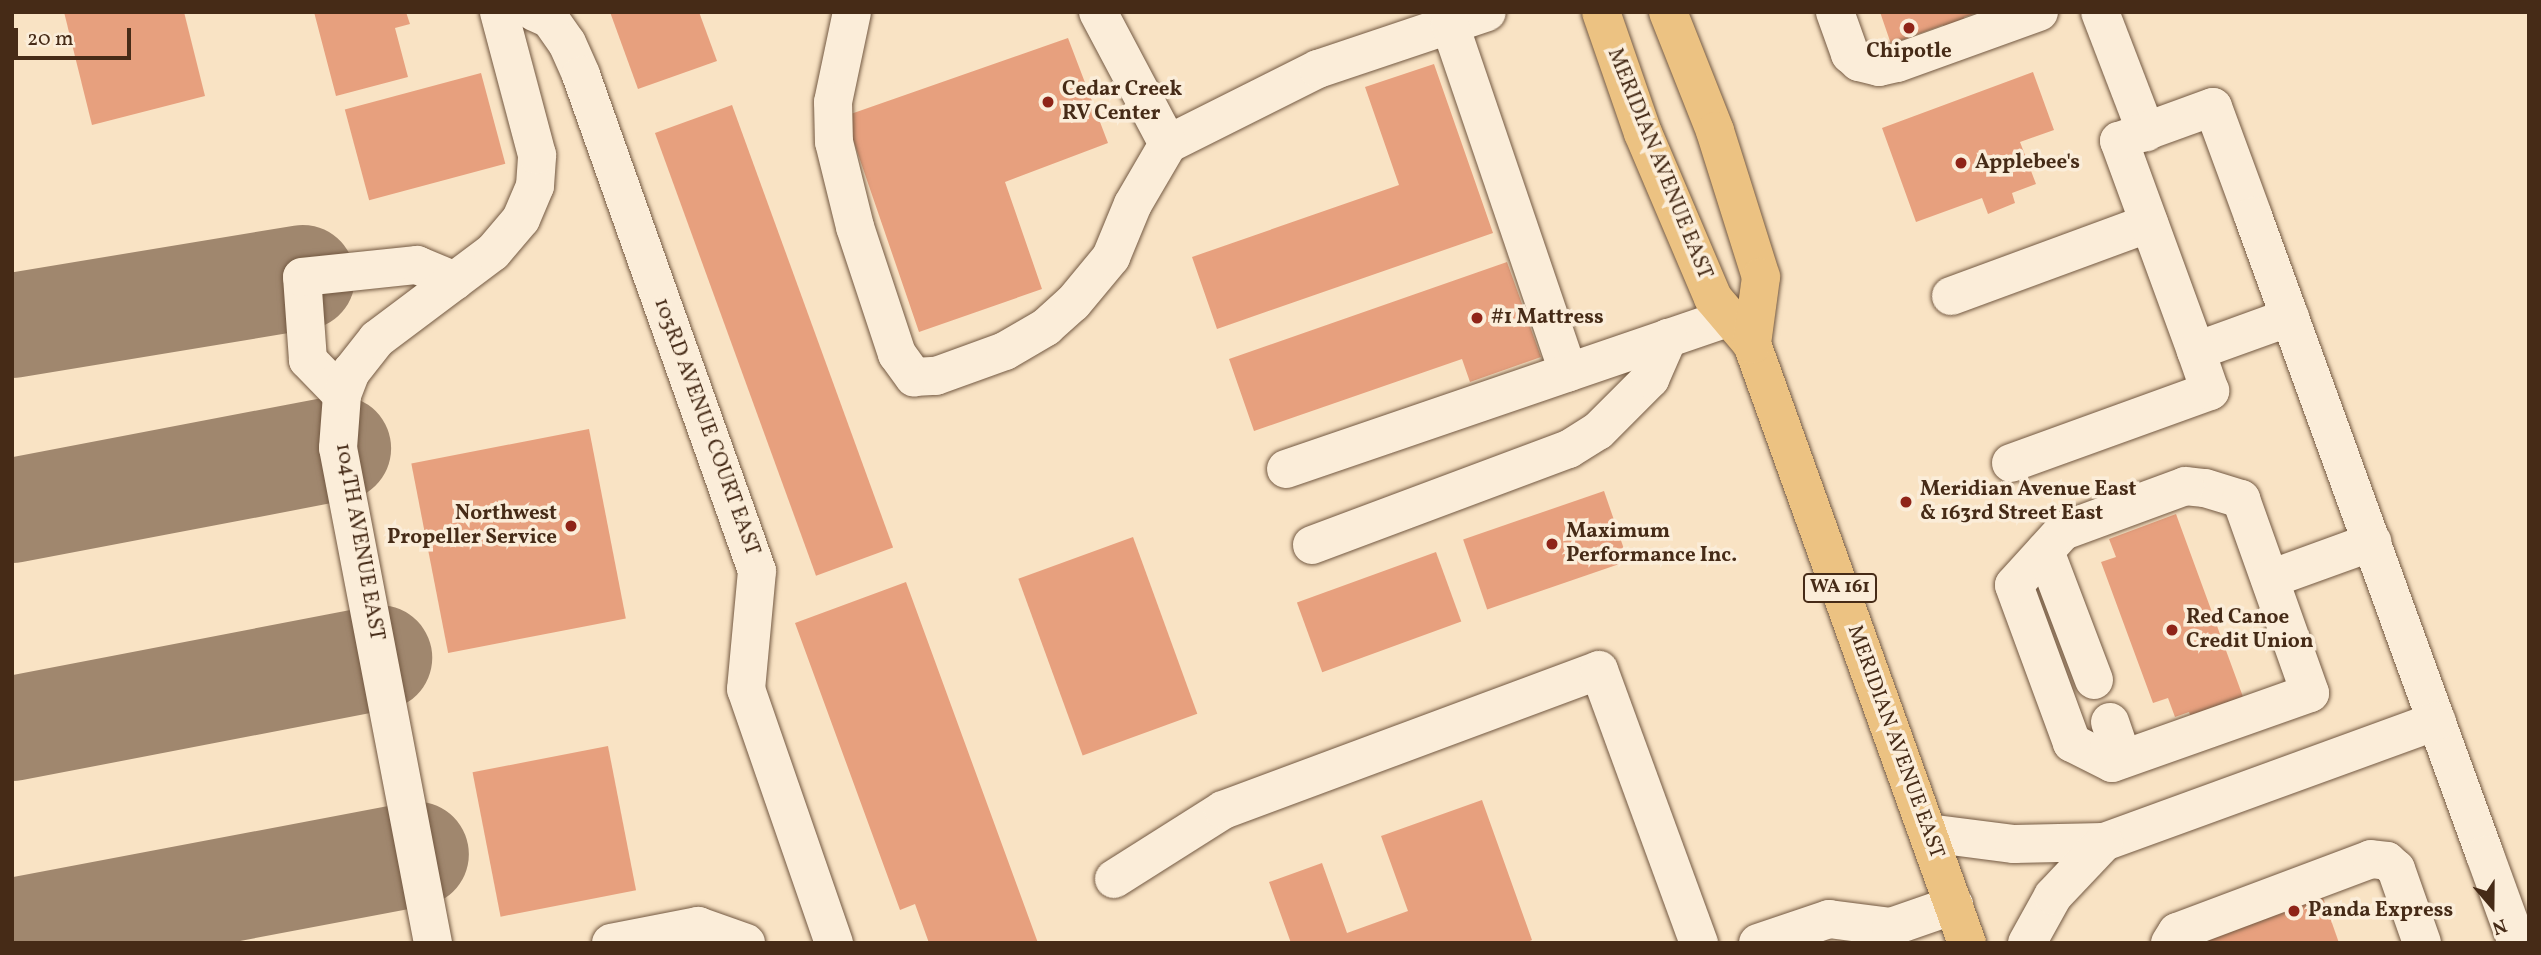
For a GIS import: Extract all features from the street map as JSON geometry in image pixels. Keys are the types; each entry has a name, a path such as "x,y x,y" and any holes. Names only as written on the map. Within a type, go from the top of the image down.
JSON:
{"main road":[{"name":"MERIDIAN AVENUE EAST","path":"1601,12 1672,207 1713,298 1740,330 1967,943"},
{"name":"MERIDIAN AVENUE EAST","path":"1668,12 1715,131 1761,276 1740,330"}],"street":[{"name":"104TH AVENUE EAST","path":"433,943 338,448 342,395 351,372 377,340 494,252 521,219 535,186 537,155 499,12"},
{"name":"103RD AVENUE COURT EAST","path":"534,12 550,19 567,43 581,75 757,571 746,689 834,943"},
{"path":"852,12 833,102 834,142 855,227 897,354 914,377 936,376 1005,351 1046,327 1073,303 1111,257 1133,204 1168,144 1318,69 1487,12"},
{"path":"1098,12 1168,144"},
{"path":"1835,12 1850,54 1859,62 1880,66 1897,64 2039,12"},
{"path":"2101,12 2146,132"},
{"path":"1450,25 1568,372"},
{"path":"2011,463 2210,391 2119,141 2213,107 2517,943"},
{"path":"1951,296 2149,223"},
{"path":"342,395 308,360 302,277 417,265 455,281"},
{"path":"2196,351 2290,317"},
{"path":"1286,469 1668,338 1740,330"},
{"path":"1312,545 1569,449 1598,431 1650,379 1668,338"},
{"path":"2185,486 2205,488 2241,499 2310,693 2112,763 2072,743 2014,585 2045,551 2063,531 2185,486"},
{"path":"2270,579 2372,542"},
{"path":"2045,551 2094,680"},
{"path":"1114,879 1223,810 1599,670 1699,943"},
{"path":"1928,833 2033,845 2104,842 2437,721"},
{"path":"2110,722 2123,759"},
{"path":"2027,943 2053,896 2104,842"},
{"path":"2170,943 2177,932 2371,859 2386,862 2396,869 2422,943"},
{"path":"1758,943 1829,919 1881,935 1954,905"},
{"path":"611,943 698,926 746,943"}],"building":[{"path":"64,12 184,12 205,96 92,125"},
{"path":"314,12 406,12 410,24 395,28 408,77 336,96"},
{"path":"610,12 699,12 717,61 638,89"},
{"name":"Chipotle","path":"1880,12 1977,13 1964,17 1966,24 1946,32 1943,25 1891,44"},
{"path":"1068,38 1108,143 1005,182 1042,289 919,332 845,116"},
{"path":"1434,64 1493,233 1217,329 1192,257 1399,185 1365,87"},
{"name":"Applebee's","path":"2033,72 2054,130 2020,142 2036,184 2012,193 2015,203 1988,214 1982,198 1916,222 1882,128"},
{"path":"481,73 505,164 369,200 345,109"},
{"path":"732,105 893,548 816,576 655,133"},
{"path":"1507,262 1541,357 1470,382 1462,359 1254,431 1229,359"},
{"path":"589,429 626,618 448,653 411,464"},
{"path":"1604,491 1628,561 1487,609 1463,540"},
{"name":"Red Canoe Credit Union","path":"2176,514 2246,705 2194,724 2189,712 2175,717 2168,698 2153,703 2101,562 2116,557 2109,539"},
{"path":"1133,537 1197,714 1083,755 1018,579"},
{"path":"1436,552 1461,622 1322,672 1297,603"},
{"path":"906,582 1038,943 929,943 915,904 900,910 795,623"},
{"path":"608,746 636,890 501,917 473,772"},
{"path":"1482,800 1532,940 1525,943 1291,943 1269,882 1322,863 1347,933 1408,911 1381,836"},
{"name":"Panda Express","path":"2320,889 2339,943 2204,943 2200,932"}],"taxiway":[{"path":"12,325 302,277"},
{"path":"12,510 338,448"},
{"path":"12,728 379,657"},
{"path":"12,930 416,854"}],"place":[{"name":"Chipotle","path":"1909,28"},
{"name":"Cedar Creek RV Center","path":"1048,102"},
{"name":"Applebee's","path":"1961,163"},
{"name":"#1 Mattress","path":"1477,318"},
{"name":"Meridian Avenue East & 163rd Street East","path":"1906,502"},
{"name":"Northwest Propeller Service","path":"571,526"},
{"name":"Maximum Performance Inc.","path":"1552,544"},
{"name":"Red Canoe Credit Union","path":"2172,630"},
{"name":"Panda Express","path":"2294,911"}]}
